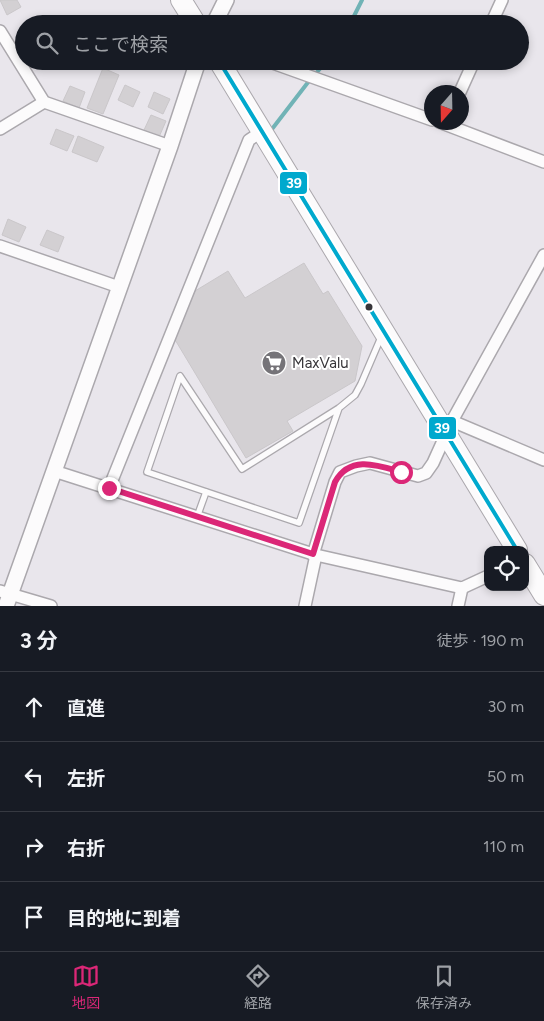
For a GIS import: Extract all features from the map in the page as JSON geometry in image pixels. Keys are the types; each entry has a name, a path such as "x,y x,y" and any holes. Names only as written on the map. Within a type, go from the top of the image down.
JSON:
{"highway":[{"path":"181,0 190,15"},
{"path":"224,70 384,331 449,427 515,546"},
{"path":"529,570 543,590"}],"street":[{"path":"218,15 226,0"},
{"path":"495,15 502,0"},
{"path":"0,31 15,55"},
{"path":"24,70 44,102 170,146"},
{"path":"51,606 5,597 54,471 170,146 195,70"},
{"path":"292,70 424,117"},
{"path":"463,85 470,70"},
{"path":"0,129 44,102"},
{"path":"462,130 544,162"},
{"path":"109,488 248,140 263,134"},
{"path":"0,246 119,287"},
{"path":"305,606 315,555 335,482 340,472 370,463 418,476 426,473 433,463 449,427 544,255"},
{"path":"449,427 544,460"},
{"path":"54,471 315,555 462,588 484,578"},
{"path":"458,606 462,588"}],"lane":[{"path":"339,408 299,523 147,472 180,376 242,469 339,408 355,395 362,384 384,331"},
{"path":"197,517 206,492"}],"building":[{"path":"0,0 17,0 21,7 7,15"},
{"path":"102,70 108,70 119,75 103,114 87,108"},
{"path":"125,85 140,92 133,107 118,100"},
{"path":"70,86 85,92 79,108 63,101"},
{"path":"154,92 170,99 163,114 148,107"},
{"path":"151,115 166,121 159,137 144,130"},
{"path":"56,129 74,136 67,151 50,144"},
{"path":"78,136 104,147 97,162 72,152"},
{"path":"8,219 26,227 19,242 2,235"},
{"path":"47,230 64,237 58,252 40,245"},
{"name":"MaxValu","path":"304,263 323,294 328,291 362,346 355,381 287,421 293,431 246,458 174,338 195,291 228,271 245,298"}],"waterway":[{"path":"354,15 362,0"},
{"path":"269,133 319,70"}],"transit line":[{"name":"39","path":"224,70 515,546"}],"place":[{"name":"MaxValu","path":"274,363"}],"route":[{"path":"109,488 313,554 335,482 340,472 370,463 401,472"}]}
